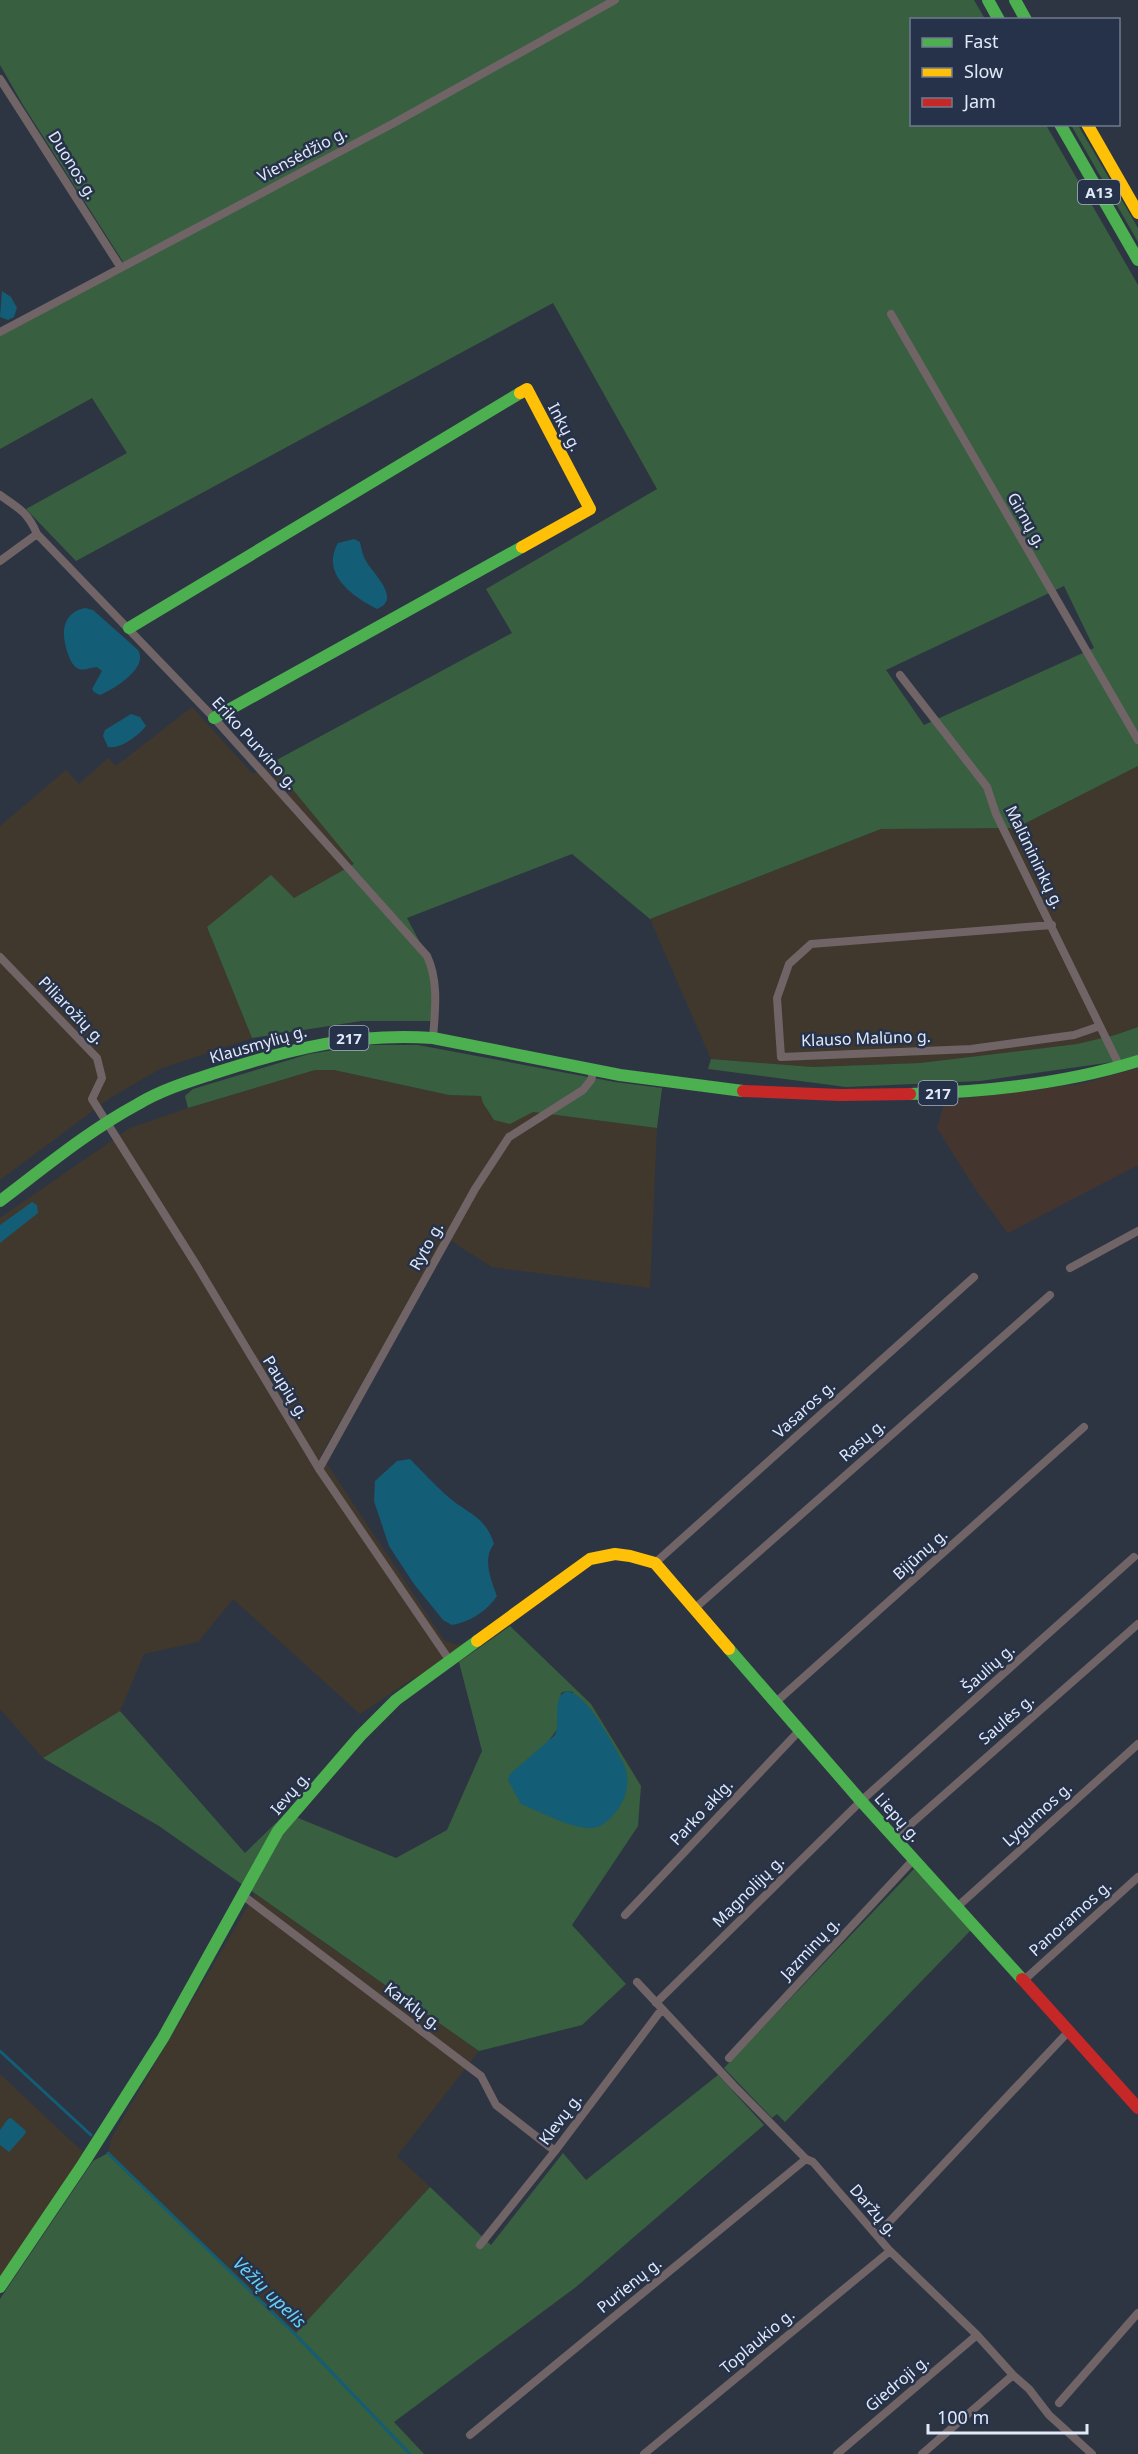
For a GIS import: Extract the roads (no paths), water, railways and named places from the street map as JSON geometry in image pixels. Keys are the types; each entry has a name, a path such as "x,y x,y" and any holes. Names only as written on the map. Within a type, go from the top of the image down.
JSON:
{"main road":[{"path":"988,0 998,18"},
{"path":"1015,0 1025,18"},
{"name":"A13","path":"1061,126 1138,260"},
{"name":"A13","path":"1088,126 1138,213"},
{"name":"Inkų g.","path":"129,628 527,389 590,509 214,718"},
{"name":"Klausmylių g.","path":"0,1201 129,1108 169,1089 306,1046 374,1035 433,1038 594,1070 735,1090 873,1096 939,1093 1055,1081 1120,1067"},
{"name":"217","path":"1120,1067 1138,1061"},
{"name":"Ievų g.","path":"0,2287 84,2164 163,2038 278,1831 360,1736 396,1700 590,1559 614,1553 632,1555 655,1563"},
{"name":"Liepų g.","path":"655,1563 861,1801 1137,2105"}],"street":[{"name":"Viensėdžio g.","path":"0,332 394,123 615,0"},
{"name":"Duonos g.","path":"0,79 121,268"},
{"name":"Girnų g.","path":"891,314 1138,741"},
{"name":"Eriko Purvino g.","path":"0,495 22,509 30,518 37,534 214,718 427,956 434,969 435,980 433,1038"},
{"path":"0,561 37,534"},
{"name":"Malūnininkų g.","path":"900,675 987,787 996,814 1120,1067"},
{"name":"Klauso Malūno g.","path":"1052,925 811,944 789,964 777,998 781,1057 971,1049 1074,1035 1100,1026"},
{"name":"Piliarožių g.","path":"0,957 97,1058 102,1078 92,1099 107,1123"},
{"name":"Ryto g.","path":"319,1469 500,1147 519,1129 584,1090 594,1070"},
{"name":"Paupių g.","path":"107,1123 197,1266 319,1469 450,1660"},
{"path":"1070,1268 1138,1232"},
{"name":"Vasaros g.","path":"655,1563 974,1277"},
{"name":"Rasų g.","path":"694,1609 1050,1295"},
{"name":"Bijūnų g.","path":"776,1702 1084,1427"},
{"name":"Šaulių g.","path":"861,1801 1134,1557"},
{"name":"Saulės g.","path":"895,1838 1138,1624"},
{"name":"Parko aklg.","path":"625,1915 800,1730"},
{"name":"Lygumos g.","path":"957,1907 1138,1744"},
{"name":"Magnolijų g.","path":"659,2006 861,1801"},
{"name":"Jazminų g.","path":"729,2058 914,1859"},
{"name":"Panoramos g.","path":"1023,1981 1138,1877"},
{"name":"Karklų g.","path":"241,1894 481,2076 496,2105 555,2151"},
{"name":"Daržų g.","path":"637,1982 806,2159 813,2162 890,2251 977,2335 1012,2374 1029,2389 1049,2415 1092,2454"},
{"name":"Klevų g.","path":"480,2245 555,2151 659,2006"},
{"path":"877,2235 1069,2031"},
{"name":"Purienų g.","path":"470,2434 806,2159"},
{"name":"Toplaukio g.","path":"644,2454 890,2251"},
{"path":"1059,2403 1138,2313"},
{"name":"Giedroji g.","path":"837,2454 977,2335"},
{"path":"922,2454 1012,2374"}],"water":[{"path":"2,291 11,297 17,308 14,317 8,320 0,317"},
{"path":"354,539 360,542 367,563 386,591 387,598 384,604 377,609 349,591 336,574 333,565 338,543"},
{"path":"85,608 93,610 138,650 140,657 135,671 100,695 92,689 102,671 97,667 79,669 75,666 64,640 67,620 77,611"},
{"path":"131,714 140,717 146,726 129,741 108,747 103,736 105,730"},
{"path":"32,1202 37,1205 38,1213 0,1243 0,1225"},
{"path":"410,1459 446,1495 486,1527 494,1544 490,1550 488,1563 497,1596 483,1611 459,1624 452,1625 443,1620 414,1584 389,1546 374,1501 375,1481 397,1461"},
{"path":"567,1691 584,1701 592,1711 626,1770 627,1787 621,1804 609,1820 597,1827 580,1827 570,1824 521,1804 508,1780 510,1774 555,1735 559,1698"},
{"path":"11,2118 26,2133 9,2152 0,2145 0,2130"}],"waterway":[{"name":"Vėžių upelis","path":"0,2051 91,2135"},
{"name":"Vėžių upelis","path":"108,2153 295,2334 410,2454"}]}
